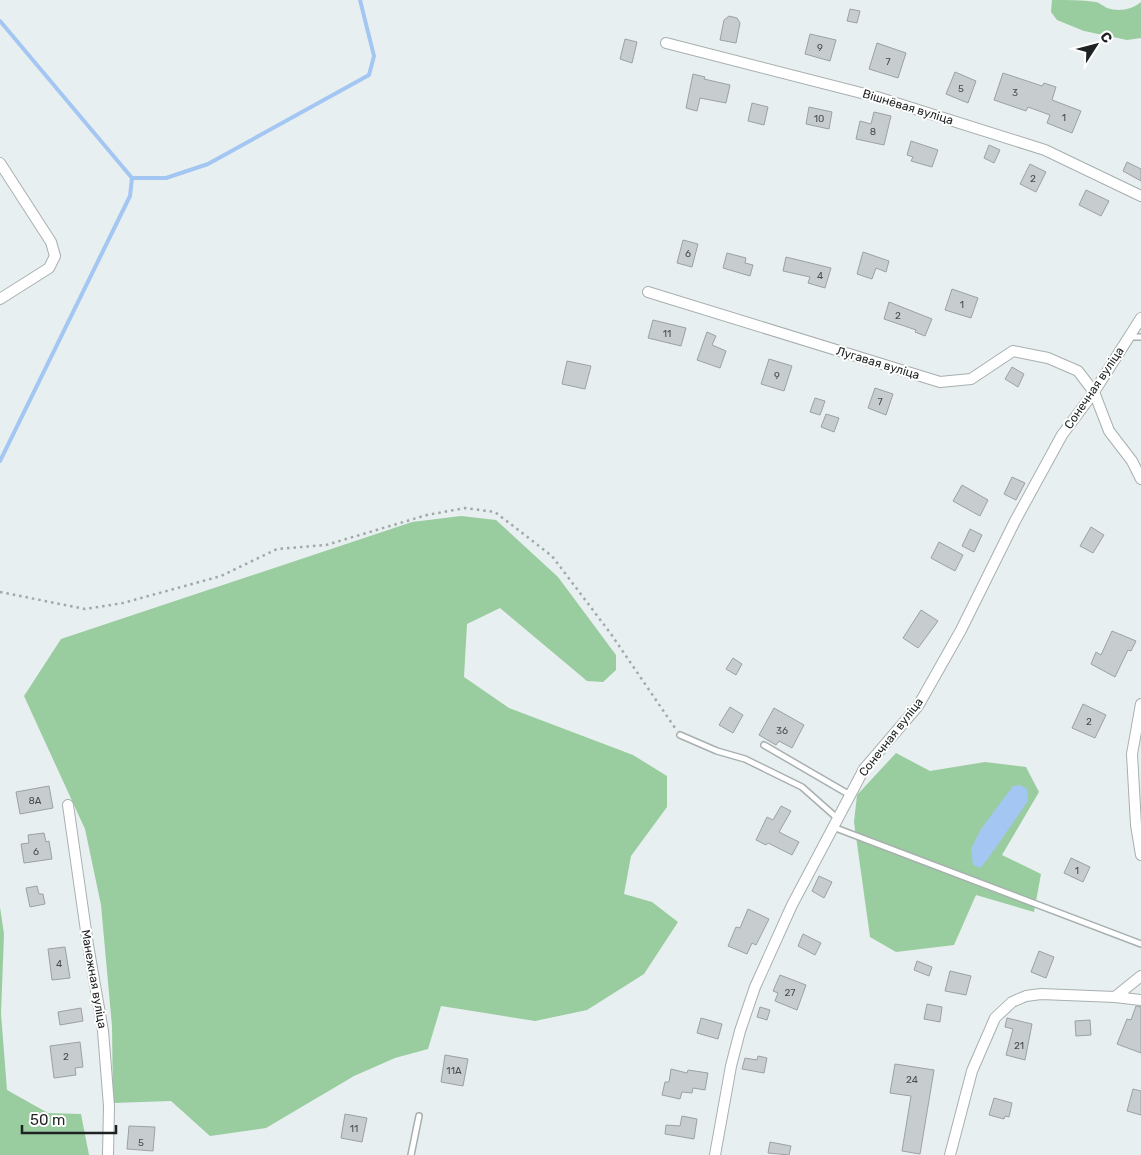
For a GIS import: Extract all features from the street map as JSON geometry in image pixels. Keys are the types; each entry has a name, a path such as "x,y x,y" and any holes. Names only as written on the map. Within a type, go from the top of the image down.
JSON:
{"street":[{"name":"Вішнёвая вуліца","path":"666,43 877,97 1045,150 1141,196"},
{"path":"0,163 51,242 55,256 49,268 0,299"},
{"name":"Лугавая вуліца","path":"648,292 940,382 971,379 1013,351 1048,358 1078,371 1094,392"},
{"name":"Сонечная вуліца","path":"715,1155 731,1066 747,1008 792,905 864,769 918,706 961,630 1015,521 1062,435 1094,392 1141,318"},
{"path":"1094,392 1109,431 1132,461 1141,479"},
{"path":"1141,704 1132,754 1136,824 1141,855"},
{"name":"Манежная вуліца","path":"68,805 88,945 103,1031 108,1106 108,1155"},
{"path":"1115,997 1141,976"},
{"path":"950,1155 972,1071 995,1018 1012,1002 1026,996 1041,994 1141,1000"}],"lane":[{"path":"1129,337 1141,337"},
{"path":"680,735 717,751 745,759 802,787 835,822 1141,944"},
{"path":"764,745 850,794"},
{"path":"411,1155 419,1116"}],"path":[{"path":"0,592 85,609 122,603 221,576 277,549 326,545 427,515 465,508 495,512 552,556 612,634 680,735"}],"green space":[{"path":"1052,0 1096,2 1116,10 1125,10 1141,2 1141,38 1127,40 1084,31 1057,20 1051,12"},
{"path":"461,516 496,520 558,577 616,655 616,670 603,682 587,681 500,608 467,624 464,677 509,708 633,755 667,776 667,807 631,856 624,894 652,902 678,922 644,974 587,1010 535,1021 441,1006 428,1049 395,1058 354,1076 266,1128 210,1136 171,1101 113,1103 112,1026 101,905 85,829 24,696 61,639 412,522"},
{"path":"896,753 930,771 985,762 1026,767 1039,792 1002,855 1041,874 1034,912 976,895 954,945 896,952 870,937 854,822 857,795"},
{"path":"0,907 4,934 1,1014 7,1090 48,1113 81,1114 89,1155 0,1155"}],"water":[{"path":"1020,785 1027,789 1028,801 987,860 980,868 973,865 971,849 981,829 1013,786"}],"building":[{"path":"850,9 860,11 857,23 847,21"},
{"path":"729,16 737,18 740,23 736,43 720,40 724,20"},
{"path":"810,34 836,40 830,61 805,54"},
{"path":"625,39 637,42 632,63 620,59"},
{"path":"877,43 906,53 898,78 869,69"},
{"path":"955,72 976,81 968,103 946,94"},
{"path":"1003,73 1042,86 1044,83 1056,87 1052,100 1081,111 1072,133 1047,123 1050,115 1028,107 1026,111 994,100"},
{"path":"693,74 705,77 704,79 730,85 726,103 700,98 697,111 686,108"},
{"path":"752,103 768,107 764,125 748,121"},
{"path":"809,107 832,112 829,129 806,124"},
{"path":"874,112 891,116 884,145 856,139 860,121 871,124"},
{"path":"911,141 938,150 932,167 911,161 913,157 907,155"},
{"path":"989,145 1000,150 994,163 984,158"},
{"path":"1127,162 1141,169 1141,181 1123,171"},
{"path":"1030,164 1046,172 1036,192 1020,184"},
{"path":"1086,190 1109,201 1101,216 1079,205"},
{"path":"683,240 698,244 692,267 677,263"},
{"path":"863,252 889,261 886,272 876,268 872,279 857,274"},
{"path":"727,253 746,258 745,263 753,265 750,276 723,268"},
{"path":"786,257 831,268 825,288 808,283 810,277 783,271"},
{"path":"952,289 978,298 971,318 945,310"},
{"path":"889,302 932,319 925,336 915,332 916,330 884,319"},
{"path":"653,320 686,328 681,346 648,338"},
{"path":"707,332 716,336 712,345 726,351 720,368 697,360"},
{"path":"769,359 792,366 784,391 761,384"},
{"path":"567,361 591,366 585,389 562,384"},
{"path":"1012,367 1024,374 1018,387 1005,379"},
{"path":"875,388 893,394 886,415 868,408"},
{"path":"815,398 825,401 820,415 810,412"},
{"path":"826,414 839,418 834,432 821,427"},
{"path":"1012,477 1025,483 1016,500 1004,494"},
{"path":"962,485 988,500 980,516 953,501"},
{"path":"1091,527 1104,535 1093,553 1080,546"},
{"path":"970,529 982,535 974,552 962,546"},
{"path":"939,542 963,555 955,571 931,558"},
{"path":"921,610 938,621 918,648 903,638"},
{"path":"1112,631 1136,641 1131,651 1128,650 1115,677 1091,664 1096,652 1101,655"},
{"path":"733,658 742,664 736,675 726,669"},
{"path":"1083,704 1106,715 1095,738 1072,728"},
{"path":"730,707 743,715 733,733 719,725"},
{"path":"774,708 804,725 792,748 779,741 776,745 759,735"},
{"path":"49,786 53,808 20,814 16,792"},
{"path":"781,806 791,811 779,832 799,842 792,855 768,843 766,845 756,840 767,817 773,820"},
{"path":"44,833 46,842 49,841 52,859 24,863 21,844 29,843 28,835"},
{"path":"1071,858 1090,867 1083,882 1064,873"},
{"path":"819,876 832,882 824,898 812,891"},
{"path":"37,886 39,894 43,894 45,904 30,907 26,888"},
{"path":"748,909 769,919 756,945 752,943 747,954 728,946 736,927 740,928"},
{"path":"803,934 821,943 815,955 798,946"},
{"path":"65,947 70,978 52,980 48,949"},
{"path":"1039,951 1054,957 1046,978 1031,972"},
{"path":"917,961 932,967 929,976 914,970"},
{"path":"950,971 971,976 966,995 945,991"},
{"path":"780,975 806,985 797,1010 775,1001 778,993 773,991"},
{"path":"927,1004 942,1007 940,1022 924,1019"},
{"path":"1136,1006 1141,1007 1141,1053 1117,1044 1127,1019 1131,1020"},
{"path":"760,1007 770,1010 767,1020 757,1017"},
{"path":"81,1008 83,1021 60,1025 58,1012"},
{"path":"701,1018 722,1024 718,1039 697,1033"},
{"path":"1007,1018 1032,1024 1025,1060 1006,1055 1013,1029 1005,1027"},
{"path":"1090,1020 1091,1035 1076,1036 1075,1021"},
{"path":"80,1042 83,1067 75,1068 76,1075 54,1078 50,1046"},
{"path":"445,1055 468,1059 463,1086 441,1082"},
{"path":"758,1056 767,1058 764,1073 742,1069 745,1058 757,1060"},
{"path":"895,1064 934,1070 920,1154 902,1151 911,1096 890,1093"},
{"path":"671,1069 687,1073 688,1070 708,1073 705,1090 693,1088 692,1093 682,1092 680,1099 662,1095 665,1082 669,1082"},
{"path":"1133,1089 1141,1091 1141,1115 1127,1111"},
{"path":"994,1098 1012,1103 1009,1117 1005,1116 1004,1119 989,1115"},
{"path":"345,1114 367,1118 362,1142 341,1138"},
{"path":"682,1116 697,1119 694,1139 665,1134 666,1125 680,1126"},
{"path":"129,1126 155,1127 153,1151 127,1149"},
{"path":"770,1142 791,1146 789,1155 768,1153"}],"waterway":[{"path":"0,21 132,178 166,178 208,164 369,75 374,56 360,0"},
{"path":"0,461 130,196 132,178"}]}
